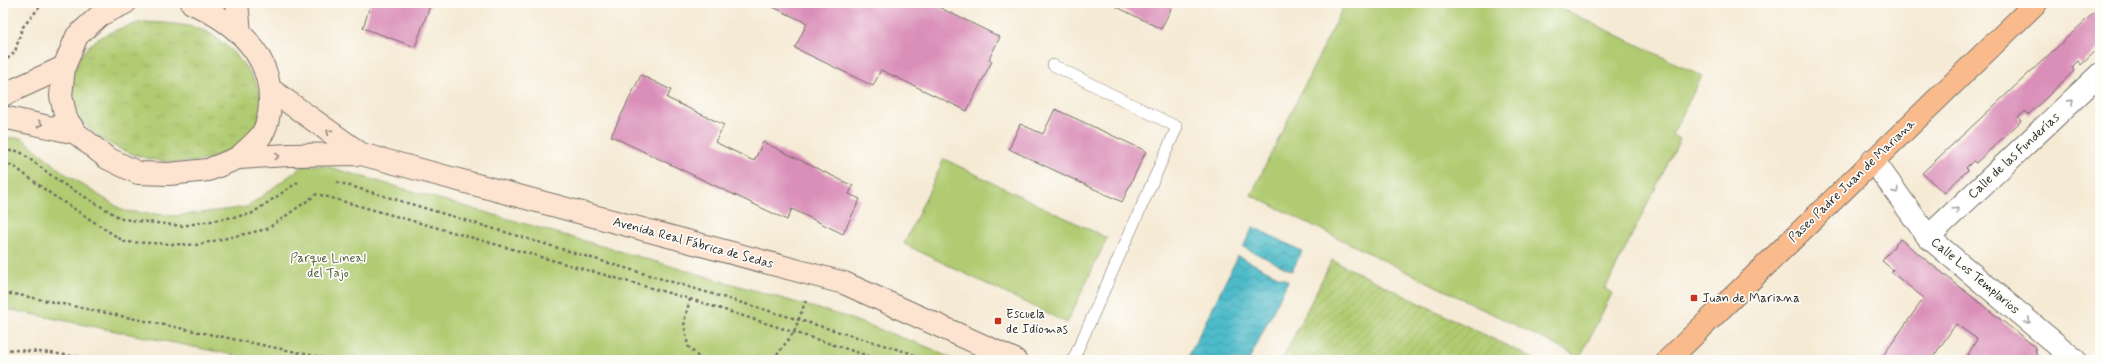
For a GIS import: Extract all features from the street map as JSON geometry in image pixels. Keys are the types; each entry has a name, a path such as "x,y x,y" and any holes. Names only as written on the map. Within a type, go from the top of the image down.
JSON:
{"main road":[{"name":"Paseo Padre Juan de Mariana","path":"1668,360 2036,3"}],"street":[{"name":"Avenida Real Fábrica de Sedas","path":"125,3 100,15 77,36 64,67 61,96 66,118 76,133 107,158 138,173 169,174 208,170 238,158 289,155 361,154 844,283 1015,360"},
{"name":"Avenida Real Fábrica de Sedas","path":"192,3 212,12 240,32 260,57 270,88 270,112 261,136 238,158"},
{"path":"237,3 240,32"},
{"path":"3,95 64,67"},
{"name":"Calle de las Funderías","path":"1928,237 2100,74"},
{"name":"Avenida Real Fábrica de Sedas","path":"270,88 361,154"},
{"name":"Avenida Real Fábrica de Sedas","path":"3,117 76,133"},
{"name":"Calle Los Templarios","path":"1874,160 1928,237 2065,357"}],"lane":[{"path":"1054,65 1177,127 1073,360"}],"path":[{"path":"3,63 15,52 22,28 43,3"},
{"path":"3,151 19,151 60,182 122,219 182,226 251,214 303,178"},
{"path":"3,166 12,165 51,194 125,242 196,245 267,229 317,194 690,299 881,360"},
{"path":"333,180 800,319 910,353 924,360"},
{"path":"773,360 794,332 800,319 813,274"},
{"path":"3,294 14,294 334,360"},
{"path":"690,299 684,322 688,346 701,360"},
{"path":"3,349 51,353 101,360"}],"green space":[{"path":"1345,3 1551,3 1702,76 1672,135 1680,139 1605,289 1612,293 1580,357 1251,195"},
{"path":"143,22 182,25 205,31 224,43 243,64 252,76 258,88 262,99 262,109 256,124 240,145 228,153 205,160 167,162 129,153 96,134 83,122 77,111 73,90 74,74 78,61 84,51 93,42 115,30"},
{"name":"Parque Lineal del Tajo","path":"3,138 22,138 64,173 124,211 176,216 247,207 303,166 322,165 843,316 930,348 954,360 258,360 12,310 3,311"},
{"path":"944,159 1107,238 1067,323 904,244"},
{"path":"1332,260 1536,360 1282,360"}],"water":[{"path":"1253,227 1302,251 1292,271 1243,247"},
{"path":"1238,256 1288,281 1249,360 1199,360 1189,355"}],"building":[{"path":"371,3 431,3 415,47 363,28"},
{"path":"764,3 930,3 1000,37 989,59 992,61 967,111 881,70 873,86 795,48 807,23"},
{"path":"1109,3 1174,3 1161,29"},
{"path":"2100,7 2100,47 2081,65 2078,61 2072,67 2074,71 2028,115 2026,111 2018,117 2021,121 1976,163 1973,161 1966,168 1968,170 1944,193 1922,173"},
{"path":"641,75 671,90 667,98 724,125 715,142 754,161 763,142 853,186 849,194 860,199 843,234 792,209 787,220 611,136"},
{"path":"1055,109 1146,151 1122,202 1009,149 1020,124 1043,134"},
{"path":"1900,239 2035,347 2037,360 1965,360 1977,339 1956,324 1931,360 1880,360 1924,298 1891,272 1893,270 1882,261"}],"place":[{"name":"Juan de Mariana","path":"1694,298"},
{"name":"Escuela de Idiomas","path":"998,321"}]}
